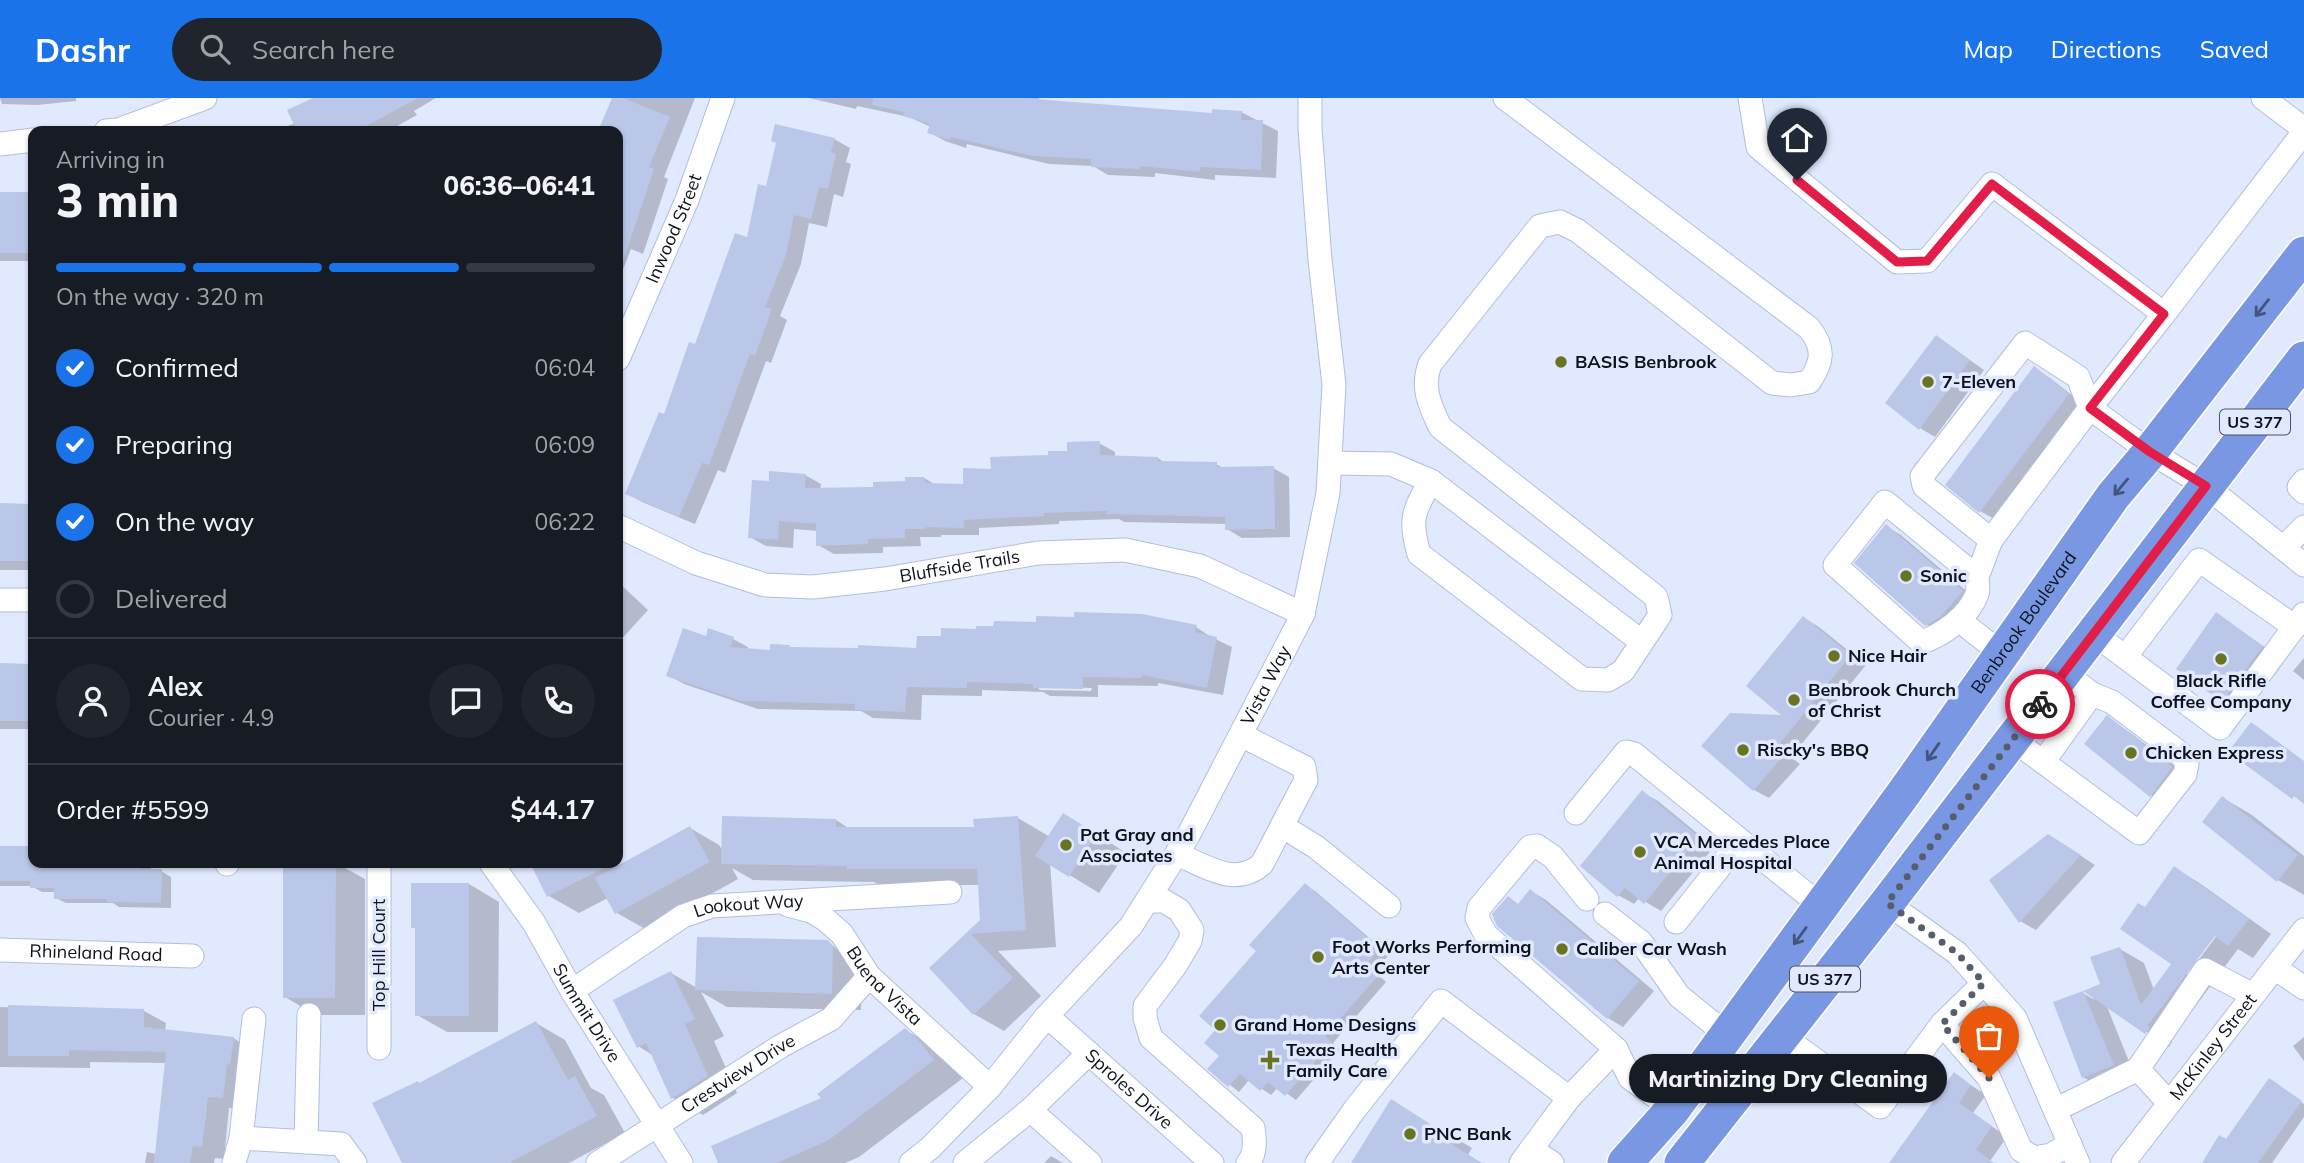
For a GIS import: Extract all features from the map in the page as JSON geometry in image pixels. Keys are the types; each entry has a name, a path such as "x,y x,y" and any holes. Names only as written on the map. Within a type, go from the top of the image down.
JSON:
{"highway":[{"name":"Benbrook Boulevard","path":"1625,1163 1674,1109 2113,496 2304,254"},
{"name":"US 377","path":"1682,1163 1887,903 2304,359"}],"street":[{"path":"129,126 205,98"},
{"name":"Inwood Street","path":"623,347 687,200 723,98"},
{"name":"Vista Way","path":"912,1163 990,1087 1046,1017 1131,926 1177,854 1303,614 1328,493 1334,386 1320,260 1310,98"},
{"path":"1430,481 1416,505 1412,530 1419,554 1582,679 1608,680 1623,671 1660,615 1656,597 1440,427 1428,401 1425,378 1430,363 1540,226 1560,222 1578,231 1772,383 1791,386 1809,382 1819,369 1821,357 1818,338 1810,328 1505,98"},
{"path":"1750,98 1758,147 1897,262 1927,261 1992,184 2164,314"},
{"path":"1977,577 1885,502 1835,565 1921,642 1936,637 1959,620 1978,593 1977,577 1991,540 2304,131 2263,98"},
{"path":"0,144 28,141"},
{"path":"1991,540 1924,486 1922,476 2025,343 2078,377 2090,408 2150,452 2206,486 2304,565"},
{"path":"1330,463 1391,464 1430,481 1642,642"},
{"path":"2304,481 2299,487 2304,492"},
{"path":"1899,514 1924,486"},
{"path":"2283,548 2304,527"},
{"name":"Bluffside Trails","path":"623,528 696,563 765,585 813,587 885,579 1038,553 1125,550 1200,566 1303,614"},
{"path":"2093,633 2125,657 2220,728 2299,621 2199,560 2125,657"},
{"path":"0,600 28,600"},
{"path":"1959,620 2002,654"},
{"path":"2012,739 2139,833 2185,774 2187,764 2181,754 2112,702 2092,694 2063,672"},
{"path":"2043,762 2092,694"},
{"path":"1177,854 1230,876 1251,873 1262,864 1306,780 1304,767 1241,735"},
{"path":"1576,813 1626,752 1634,754 1821,906"},
{"path":"1282,826 1316,847 1390,906"},
{"path":"1676,922 1740,841"},
{"path":"1674,1109 1630,1078 1616,1049 1486,935 1477,918 1479,908 1530,847 1537,846 1553,857 1596,906 1641,942 1679,996 1727,1035"},
{"name":"Top Hill Court","path":"379,868 379,1048"},
{"name":"Summit Drive","path":"495,868 534,923 572,991 681,1163"},
{"name":"Lookout Way","path":"572,991 683,916 712,906 950,892"},
{"name":"Buena Vista","path":"772,901 811,911 826,920 842,934 869,976 990,1087"},
{"path":"1147,901 1164,901 1179,910 1192,930 1190,942 1145,1006 1145,1018 1151,1038 1253,1128 1254,1146 1248,1163"},
{"path":"1887,903 1957,953 2015,1018 2074,1154 2034,1158 2021,1150 1989,1078 1942,1024"},
{"name":"McKinley Street","path":"2123,1163 2304,930"},
{"name":"Rhineland Road","path":"0,950 192,956"},
{"path":"2275,968 2304,988"},
{"path":"2055,1110 2138,1069 2205,970 2253,995"},
{"name":"Crestview Drive","path":"598,1163 782,1046 831,1019 869,976"},
{"path":"1781,1035 1880,1107 1942,1024 1984,983"},
{"path":"1317,1163 1355,1109 1441,1001 1569,1098"},
{"path":"306,1142 309,1015"},
{"name":"Sproles Drive","path":"1046,1017 1212,1163"},
{"path":"234,1163 241,1138 254,1019"},
{"path":"1552,1163 1526,1156 1569,1098 1616,1049"},
{"path":"965,1163 1030,1110 1089,1053"},
{"path":"2138,1069 2169,1103"},
{"path":"1030,1110 1090,1163"},
{"path":"241,1138 341,1144 355,1163"}],"building":[{"path":"313,98 418,98 366,126 295,126 287,110"},
{"path":"612,98 623,98 670,117 649,167 654,169 623,261 623,126 600,126"},
{"path":"873,98 1024,98 1212,113 1212,109 1242,111 1241,120 1263,120 1261,170 1200,167 1200,172 1140,166 1140,169 1091,167 1091,159 1032,156 927,133 930,124 903,116 904,112 872,105"},
{"path":"775,124 835,138 831,152 836,154 828,189 819,187 811,219 794,215 786,255 765,307 772,309 755,356 750,354 709,465 702,463 679,517 625,494 659,412 664,414 689,342 695,344 735,233 747,237 758,184 766,186 776,143 771,141"},
{"path":"0,192 28,192 28,253 0,253"},
{"name":"7-Eleven","path":"1936,335 1970,360 1919,430 1885,403"},
{"name":"7-Eleven","path":"2034,366 2069,394 1979,513 1945,485"},
{"path":"1100,441 1100,455 1158,457 1158,461 1217,462 1217,467 1274,466 1275,529 1225,530 1225,517 1106,514 1107,511 964,520 964,528 905,529 905,538 868,539 868,544 816,546 816,524 779,521 778,540 748,538 752,480 769,481 769,471 806,474 805,488 873,487 873,482 905,481 905,477 924,477 925,483 963,484 963,468 991,469 990,457 1048,455 1048,451 1067,451 1067,442"},
{"path":"0,503 28,504 28,561 0,561"},
{"name":"Sonic","path":"1886,524 1963,591 1940,617 1925,626 1854,563"},
{"path":"1074,612 1142,614 1197,625 1195,632 1217,637 1207,688 1142,675 1142,678 1083,677 1083,689 967,682 967,688 907,687 905,712 855,710 855,704 741,701 666,676 683,628 706,636 708,628 734,637 730,647 770,650 770,644 790,645 789,647 858,648 858,645 916,648 917,636 941,636 941,628 976,629 976,626 993,626 994,621 1036,622 1036,616 1074,617"},
{"name":"Black Rifle Coffee Company","path":"2216,612 2263,646 2222,702 2176,669"},
{"path":"1803,616 1851,655 1777,747 1785,754 1753,791 1701,746 1730,713 1781,715 1746,686"},
{"path":"0,663 28,664 28,721 0,721"},
{"name":"Chicken Express","path":"2107,715 2172,767 2150,797 2084,744"},
{"path":"2251,722 2304,761 2304,804 2294,796 2292,799 2228,752"},
{"name":"VCA Mercedes Place Animal Hospital","path":"1642,790 1699,837 1644,904 1625,888 1617,897 1580,866"},
{"path":"2222,796 2298,855 2277,882 2202,822"},
{"name":"Pat Gray and Associates","path":"1063,813 1097,834 1069,877 1035,856"},
{"path":"722,816 836,819 836,827 974,827 973,819 1018,816 1026,930 971,934 1013,978 973,1015 929,968 980,920 977,869 847,869 847,866 721,864"},
{"path":"690,826 710,862 615,914 595,878 613,868 623,868 623,863"},
{"path":"2048,834 2081,855 2019,923 1989,880"},
{"path":"0,846 28,846 28,868 162,869 161,903 54,899 54,888 30,888 30,881 0,881"},
{"path":"2174,866 2249,919 2228,946 2215,936 2148,1025 2145,1034 2083,991 2100,984 2090,957 2120,947 2141,1005 2171,964 2120,929 2138,903 2145,907"},
{"path":"283,868 336,868 335,998 283,998"},
{"path":"532,868 604,868 547,897"},
{"path":"411,883 469,883 469,1016 415,1016 415,928 411,928"},
{"path":"1305,883 1380,949 1366,965 1378,976 1325,1036 1332,1042 1285,1096 1268,1082 1260,1091 1240,1074 1228,1087 1207,1069 1219,1056 1204,1043 1215,1030 1199,1016 1256,951 1249,945"},
{"name":"Caliber Car Wash","path":"1530,889 1639,981 1607,1019 1497,926 1492,914 1508,896 1518,904"},
{"path":"697,937 828,940 833,946 832,994 695,990"},
{"path":"671,971 695,1019 685,1024 708,1076 671,1099 646,1043 637,1048 613,1000"},
{"path":"2083,991 2114,1065 2082,1078 2053,1002"},
{"path":"8,1005 144,1009 144,1027 234,1037 223,1098 208,1097 202,1147 193,1146 190,1163 154,1163 166,1052 69,1050 69,1056 8,1056"},
{"path":"536,1021 568,1080 575,1076 597,1116 509,1163 402,1163 372,1103 418,1081 419,1083"},
{"path":"905,1028 934,1060 829,1140 777,1163 718,1163 711,1146 821,1098 817,1094"},
{"path":"1954,1072 1971,1085 1959,1103 1992,1126 1976,1150 1994,1163 1889,1163"},
{"path":"2269,1078 2302,1101 2258,1163 2202,1163 2219,1135 2226,1139"},
{"name":"PNC Bank","path":"1391,1099 1457,1138 1453,1145 1482,1163 1351,1163"}],"way so far":[{"path":"1989,1078 1942,1024 1984,983 1957,953 1887,903 2040,704"}],"place":[{"name":"BASIS Benbrook","path":"1561,362"},
{"name":"7-Eleven","path":"1928,382"},
{"name":"Sonic","path":"1906,576"},
{"name":"Nice Hair","path":"1834,656"},
{"name":"Black Rifle Coffee Company","path":"2221,659"},
{"name":"Benbrook Church of Christ","path":"1794,700"},
{"name":"Riscky's BBQ","path":"1743,750"},
{"name":"Chicken Express","path":"2131,753"},
{"name":"Pat Gray and Associates","path":"1066,845"},
{"name":"VCA Mercedes Place Animal Hospital","path":"1640,852"},
{"name":"Caliber Car Wash","path":"1562,949"},
{"name":"Foot Works Performing Arts Center","path":"1318,957"},
{"name":"Grand Home Designs","path":"1220,1025"},
{"name":"Texas Health Family Care","path":"1270,1060"},
{"name":"Martinizing Dry Cleaning","path":"1989,1078"},
{"name":"PNC Bank","path":"1410,1134"}],"route":[{"path":"1797,180 1897,262 1927,261 1992,184 2164,314 2090,408 2150,452 2206,486 2040,704"}]}
